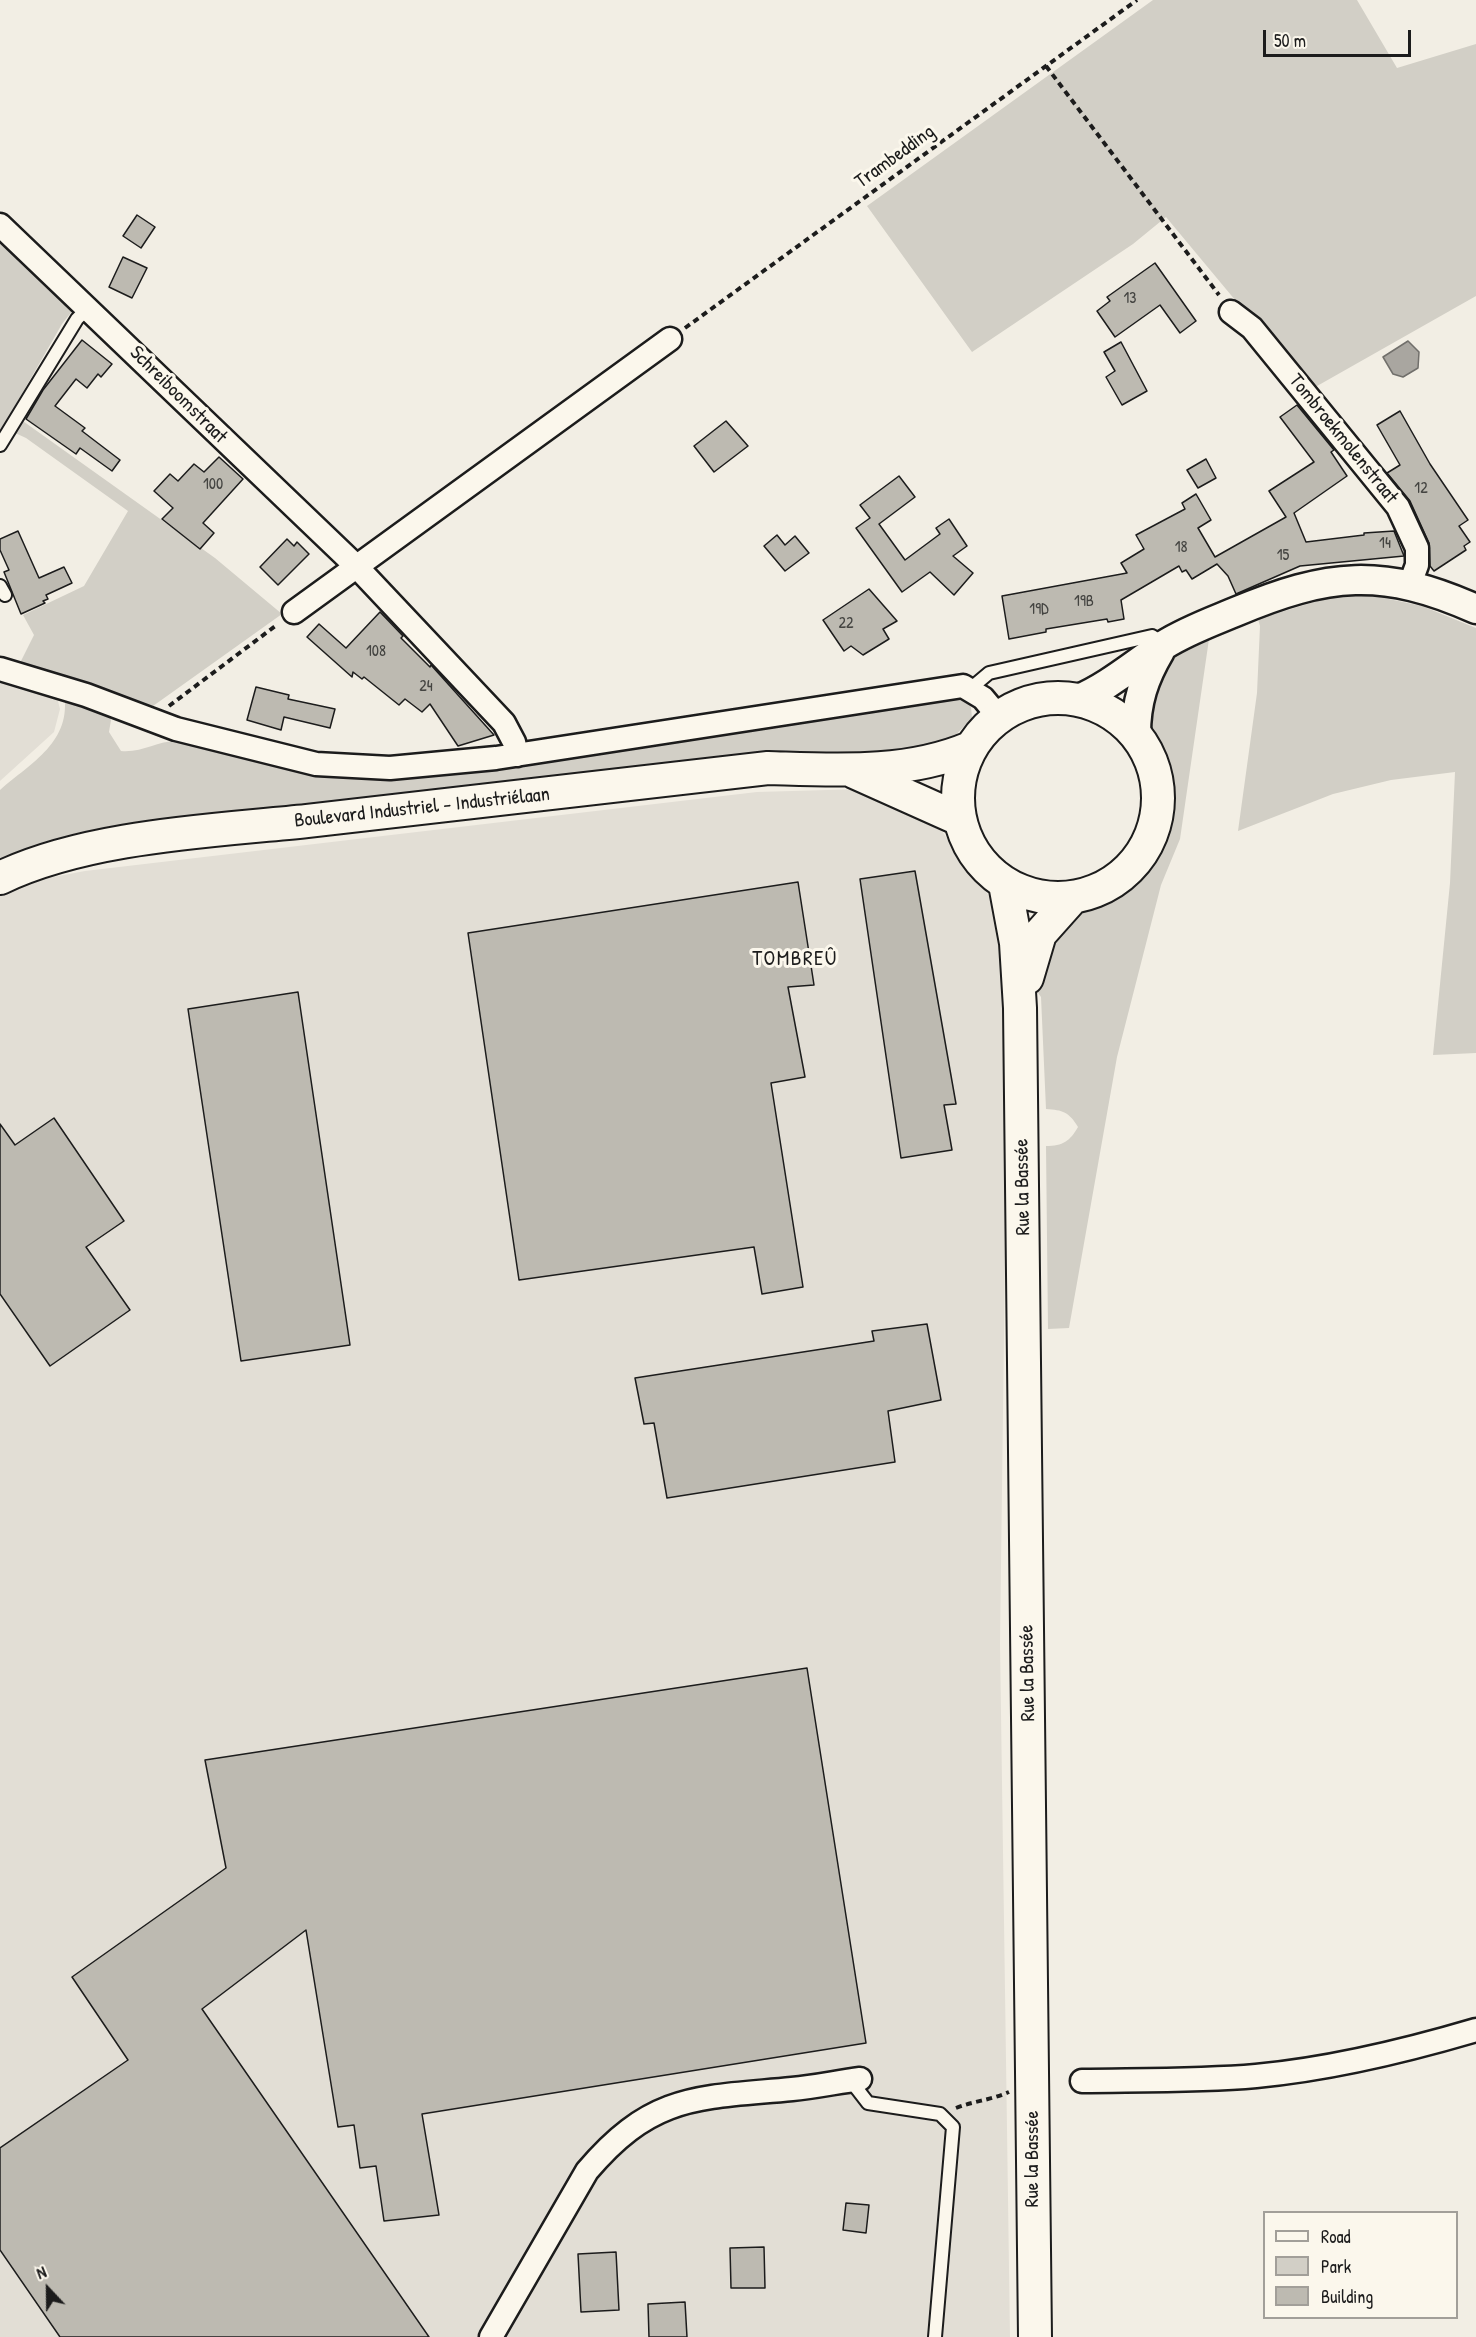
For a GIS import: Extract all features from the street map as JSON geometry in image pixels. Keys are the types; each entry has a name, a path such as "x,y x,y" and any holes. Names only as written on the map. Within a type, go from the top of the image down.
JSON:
{"main road":[{"path":"1056,697 1079,699 1111,711 1136,734 1150,756 1156,774 1158,810 1151,835 1143,852 1119,877 1099,889 1073,897 1034,895 1005,884 978,859 965,838 959,819 957,791 960,771 970,748 985,728 998,716 1032,700 1056,697"},
{"name":"Boulevard Industriel - Industriélaan","path":"0,878 24,866 114,844 768,768 850,771 922,764 970,748"},
{"name":"Boulevard Industriel - Industriélaan","path":"850,771 959,819"},
{"name":"Rue la Bassée","path":"1005,884 1016,943 1020,1008 1035,2337"},
{"name":"Rue la Bassée","path":"1020,1008 1040,934 1073,897"}],"street":[{"name":"Schreiboomstraat","path":"0,225 89,307 263,480 356,566 504,723 514,742 517,755"},
{"name":"Tombroekmolenstraat","path":"1231,312 1252,328 1398,507 1417,548 1417,565 1410,584"},
{"path":"294,612 670,339"},
{"path":"1079,699 1112,683 1164,644 1261,601 1323,582 1367,579 1410,584 1438,592 1476,609"},
{"path":"1136,734 1137,702 1144,680 1164,644"},
{"path":"0,669 86,695 149,721 316,764 345,768 435,766 963,686 983,698 998,716"},
{"path":"1082,2081 1257,2076 1411,2049 1476,2030"},
{"path":"491,2337 587,2171 606,2149 629,2130 678,2103 715,2096 856,2080"}],"lane":[{"path":"0,445 78,319 89,307"},
{"path":"970,689 989,673 1152,636 1164,644"},
{"path":"856,2080 868,2103 940,2114 953,2127 935,2337"}],"path":[{"name":"Trambedding","path":"670,339 1137,0"},
{"path":"1046,66 1231,312"},
{"path":"149,721 294,612"},
{"path":"940,2114 971,2102 987,2101 1033,2082"}],"shaded area":[{"path":"1408,341 1419,352 1418,368 1403,377 1393,374 1383,357"},
{"path":"0,676 57,697 60,709 54,732 0,781"},
{"path":"863,789 925,808 997,907 1009,946 1000,1644 1010,2337 0,2337 0,845 22,883 85,871 757,792"}],"green space":[{"path":"1153,0 1357,0 1397,68 1476,44 1476,296 1310,390 1166,217 1133,244 972,352 867,206"},
{"path":"0,235 77,305 62,324 0,432"},
{"path":"20,419 215,558 282,614 153,706 19,665 34,635 23,615 84,586 128,511 26,438 13,432"},
{"path":"1365,594 1422,606 1476,628 1476,1053 1433,1055 1450,883 1455,772 1391,780 1333,794 1238,831 1257,693 1260,626 1258,619 1334,596"},
{"path":"1209,639 1180,839 1161,885 1117,1057 1069,1328 1048,1329 1046,1146 1065,1142 1078,1127 1065,1113 1046,1109 1041,997 1036,990 1062,920 1106,902 1129,888 1155,858 1169,821 1171,801 1164,762 1146,730 1144,712 1158,680 1175,651 1191,643"},
{"path":"64,693 105,707 111,720 109,732 121,751 180,741 328,774 963,697 971,707 972,718 949,742 914,759 839,754 747,754 77,833 0,859 0,790 36,760 56,738 65,710"}],"building":[{"path":"137,215 155,227 141,248 123,236"},
{"path":"123,257 147,268 132,298 109,287"},
{"path":"1155,263 1196,321 1180,333 1160,305 1115,337 1097,311 1110,301 1107,297"},
{"path":"82,340 112,364 101,377 98,374 87,388 76,379 55,406 85,428 82,431 120,460 112,471 80,448 76,454 26,419 43,390"},
{"path":"1121,342 1147,391 1122,405 1106,377 1115,371 1104,352"},
{"path":"1297,405 1334,450 1331,452 1347,476 1294,513 1306,542 1394,531 1404,556 1300,566 1236,594 1228,576 1217,564 1192,579 1186,570 1182,572 1179,566 1121,600 1124,619 1108,622 1107,619 1046,629 1046,632 1009,639 1002,596 1127,573 1121,563 1144,549 1136,535 1185,509 1182,503 1196,494 1211,520 1198,528 1215,557 1286,517 1269,491 1314,462 1280,417"},
{"path":"1400,411 1430,464 1468,520 1459,526 1470,542 1464,546 1466,550 1434,571 1430,566 1429,543 1410,501 1387,473 1400,465 1377,425"},
{"path":"726,421 748,446 714,472 694,446"},
{"path":"219,457 243,479 203,523 214,533 200,549 162,519 173,508 154,491 170,474 178,481 194,464 204,472"},
{"path":"1206,459 1216,478 1198,488 1187,470"},
{"path":"899,476 915,497 879,524 905,560 940,534 936,528 949,519 967,546 953,556 973,573 954,595 930,572 902,592 856,528 870,518 860,505"},
{"path":"18,531 39,578 64,567 72,583 46,595 48,599 43,601 45,603 21,614 4,572 9,570 0,550 0,539"},
{"path":"777,535 785,545 795,536 809,553 785,571 764,546"},
{"path":"287,539 294,546 297,542 309,554 278,585 260,567"},
{"path":"869,589 897,621 883,629 889,639 863,655 851,646 844,651 823,620"},
{"path":"380,612 403,636 401,638 430,667 431,665 494,735 458,746 430,704 422,712 405,699 399,705 364,677 362,679 353,672 352,677 307,637 319,624 346,648"},
{"path":"256,687 289,695 288,699 335,709 330,728 284,717 281,730 247,720"},
{"path":"915,871 956,1104 944,1105 952,1150 901,1158 860,879"},
{"path":"798,882 814,985 788,987 805,1077 771,1083 803,1287 762,1294 754,1247 519,1280 468,933"},
{"path":"298,992 350,1345 241,1361 188,1009"},
{"path":"54,1118 124,1221 86,1247 130,1310 50,1366 0,1294 0,1124 15,1145"},
{"path":"927,1324 941,1400 888,1411 895,1462 667,1498 654,1423 644,1424 635,1378 874,1341 872,1331"},
{"path":"807,1668 866,2043 422,2114 439,2215 384,2221 376,2166 360,2168 354,2125 338,2127 306,1930 202,2009 429,2337 60,2337 0,2250 0,2148 128,2060 72,1977 226,1868 205,1760"},
{"path":"846,2203 869,2205 866,2233 843,2230"},
{"path":"764,2247 765,2288 731,2288 730,2248"},
{"path":"616,2252 619,2310 581,2312 578,2254"},
{"path":"685,2302 687,2337 649,2337 648,2304"}],"district":[{"name":"TOMBREÛ","path":"795,959"}]}
